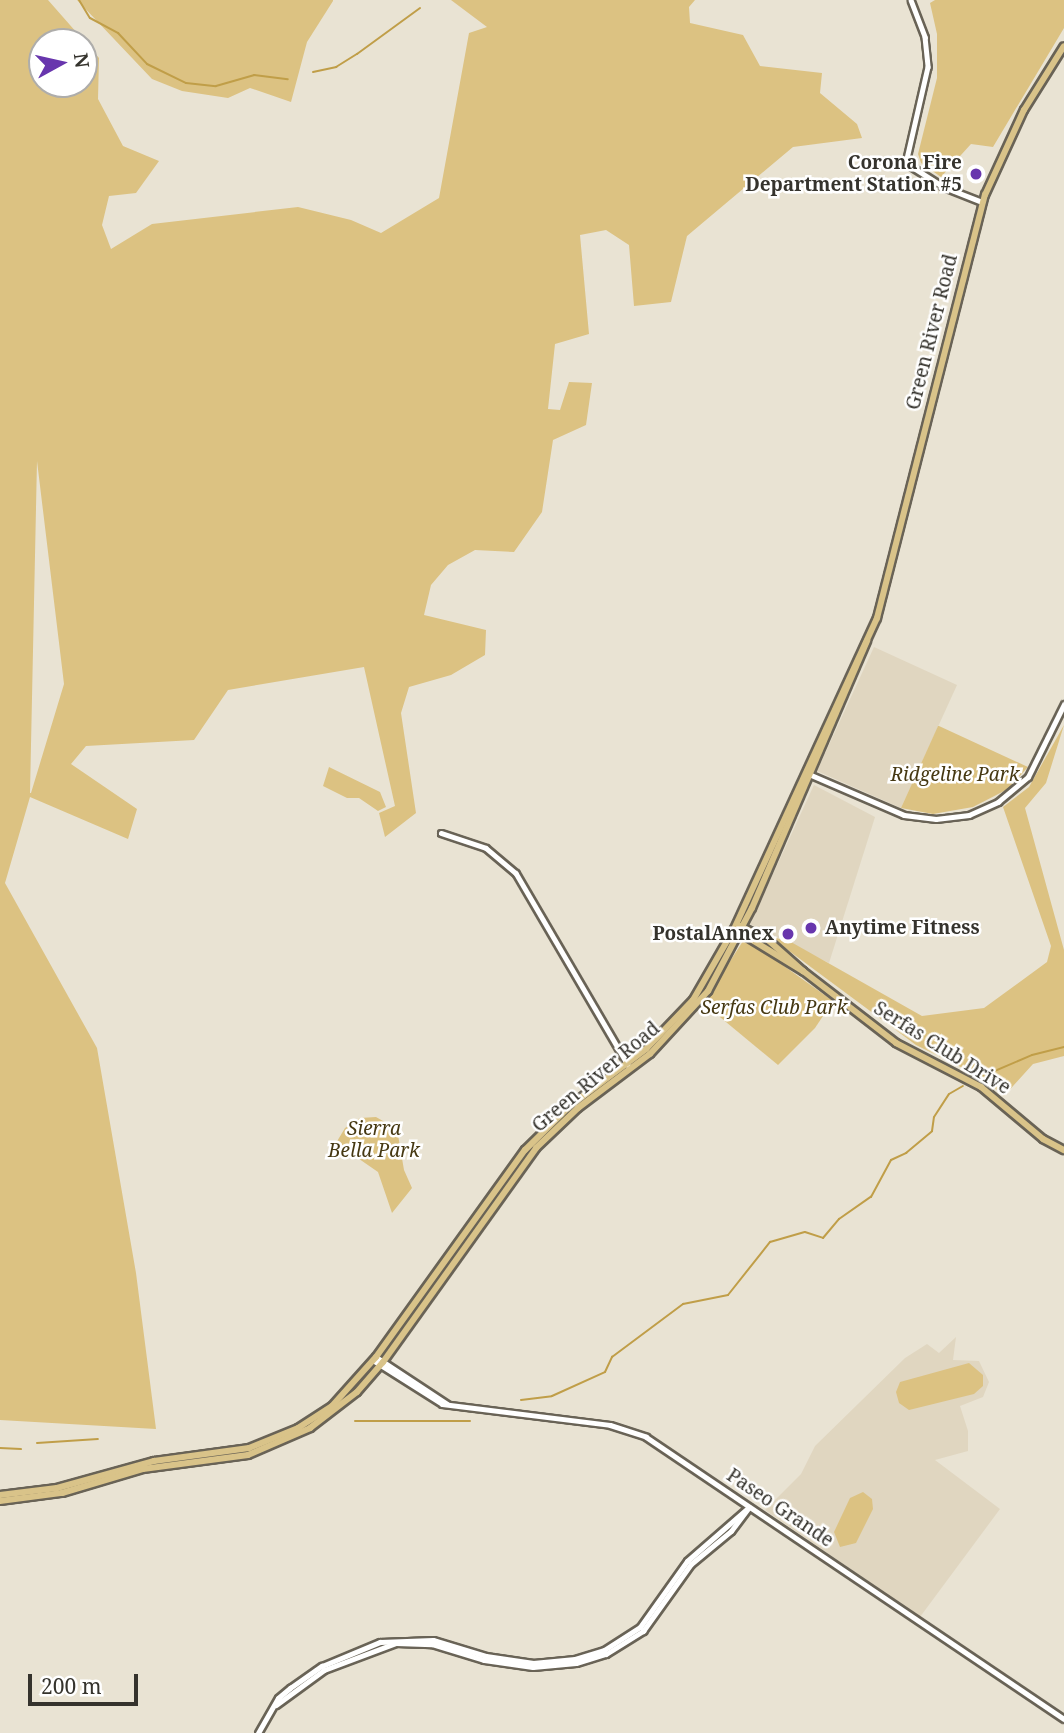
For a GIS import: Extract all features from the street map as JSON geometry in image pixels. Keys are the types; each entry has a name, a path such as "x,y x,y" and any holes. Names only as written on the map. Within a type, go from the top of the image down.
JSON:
{"main road":[{"name":"Green River Road","path":"378,1362 536,1148 578,1108 629,1067 694,1000 739,928 859,667 883,602 982,202 1013,130 1064,46"},
{"name":"Green River Road","path":"808,774 832,712 857,656 867,641"},
{"path":"857,656 859,667"},
{"path":"832,712 836,719"},
{"name":"Serfas Club Drive","path":"739,928 803,971 896,1043 981,1087 1043,1139 1064,1150"},
{"name":"Green River Road","path":"378,1362 453,1249 542,1131 629,1067"},
{"path":"432,1292 431,1287 453,1249"},
{"path":"0,1495 57,1488 154,1461 220,1454 264,1443 332,1406 378,1362"},
{"path":"0,1501 62,1493 143,1469 258,1451 316,1424 357,1392 378,1362"},
{"name":"Paseo Grande","path":"378,1362 428,1398 447,1404 623,1428 646,1437 1064,1719"},
{"path":"258,1733 276,1704 324,1670 396,1643 432,1644 519,1666 589,1660 643,1630 671,1590 687,1561 749,1507"}],"street":[{"path":"911,0 925,37 928,67 906,163 944,187 982,202"},
{"path":"808,774 904,815 936,820 969,815 998,802 1028,777 1064,704"},
{"path":"441,833 486,848 516,873 629,1067"}],"shaded area":[{"path":"874,647 957,685 901,808 817,771"},
{"path":"814,785 875,817 829,963 750,924"},
{"path":"956,1337 953,1360 979,1361 989,1382 983,1397 960,1406 968,1431 968,1451 935,1460 1000,1509 920,1617 765,1510 801,1474 815,1446 905,1358 927,1344 939,1353"}],"green space":[{"path":"0,0 48,0 73,28 28,28 28,98 98,98 98,57 99,58 98,99 123,146 159,161 136,193 109,196 102,225 111,249 152,224 298,207 351,220 381,233 439,198 469,33 487,27 451,0 695,0 689,7 690,23 743,35 760,66 822,73 820,93 857,124 862,138 793,147 687,236 671,302 634,306 629,245 606,230 580,235 589,334 555,344 548,409 560,410 569,382 592,383 586,425 553,440 542,512 514,552 475,550 448,565 431,585 424,615 486,630 485,655 451,675 409,687 401,713 416,813 385,837 379,813 395,806 364,667 228,690 194,740 86,746 71,764 137,809 128,839 30,797 5,883 97,1048 136,1273 156,1429 0,1420","holes":["37,461 64,684 30,793"]},
{"path":"77,0 333,1 307,42 291,102 250,88 228,98 182,91 152,79"},
{"path":"935,0 1064,0 1064,28 993,147 971,144 941,177 921,163 918,154 937,78 937,34 930,3"},
{"path":"1064,725 1046,783 1025,808 1064,950 1064,1056 1033,1064 1004,1096 983,1078 916,1045 769,936 791,942 922,1016 984,1008 1047,962 1051,946 1003,807 1029,787"},
{"name":"Ridgeline Park","path":"938,726 1028,767 1008,789 973,807 933,814 901,808"},
{"path":"329,767 380,792 386,807 378,811 359,798 347,798 323,786"},
{"name":"Serfas Club Park","path":"745,938 833,1001 815,1028 778,1065 703,1003"},
{"name":"Sierra Bella Park","path":"376,1117 397,1129 404,1170 412,1188 392,1213 378,1172 336,1143 345,1128 360,1118"},
{"path":"969,1363 983,1375 983,1386 974,1394 909,1410 899,1403 896,1392 900,1382"},
{"path":"863,1492 872,1499 873,1509 856,1543 840,1547 834,1532 850,1498"}],"waterway":[{"path":"79,0 90,18 118,33 147,64 186,83 216,86 254,75 288,79"},
{"path":"313,72 336,67 420,8"},
{"path":"983,1076 1032,1055 1064,1047"},
{"path":"521,1400 552,1396 605,1372 612,1357 683,1304 728,1295 770,1242 805,1232 823,1238 839,1219 871,1197 891,1160 906,1153 932,1131 934,1117 949,1094 963,1086"},
{"path":"355,1421 470,1421"},
{"path":"37,1443 98,1439"},
{"path":"0,1448 21,1449"}],"place":[{"name":"Corona Fire Department Station #5","path":"976,174"},
{"name":"Anytime Fitness","path":"811,928"},
{"name":"PostalAnnex","path":"788,934"}]}
